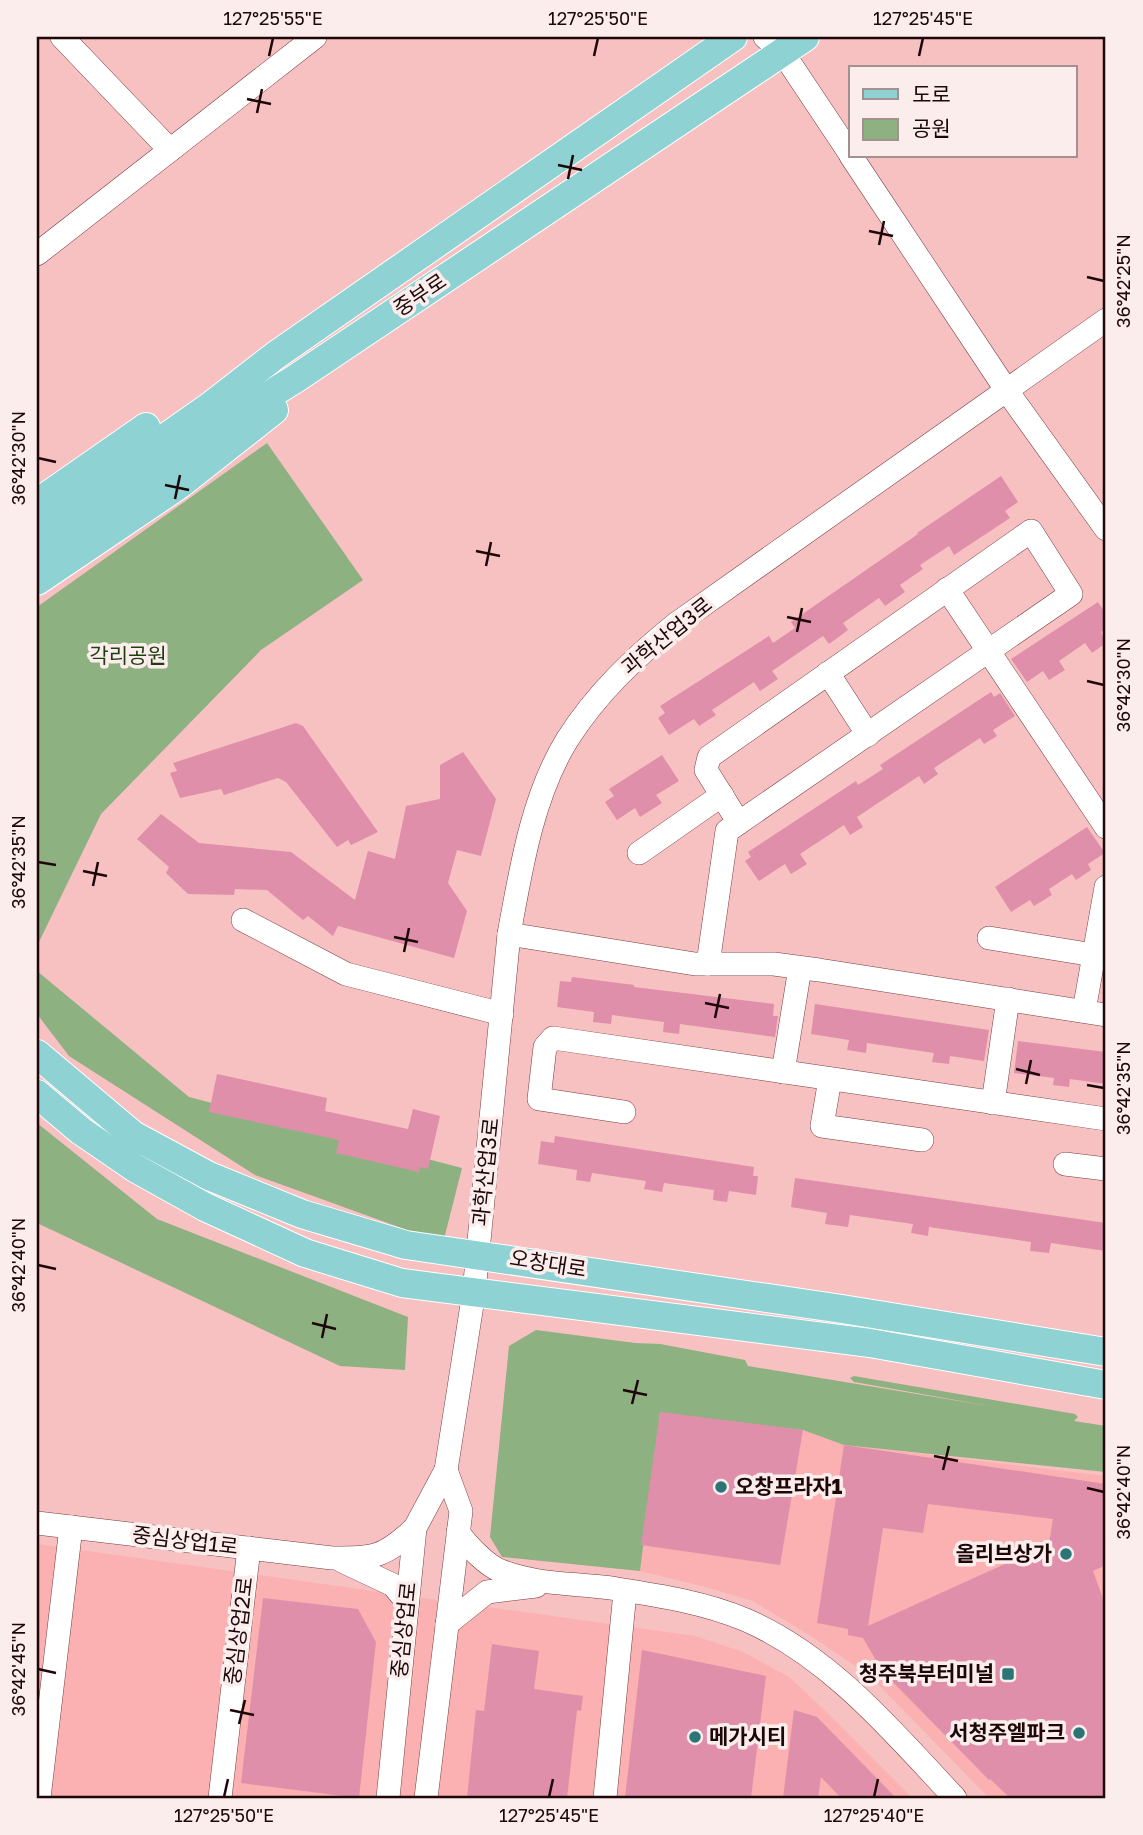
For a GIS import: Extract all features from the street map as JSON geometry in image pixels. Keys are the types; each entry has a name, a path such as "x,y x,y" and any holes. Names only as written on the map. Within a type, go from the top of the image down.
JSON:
{"main road":[{"name":"중부로","path":"37,528 209,407 276,355 733,37"},
{"name":"중부로","path":"37,554 784,42"},
{"path":"37,503 234,368 276,355"},
{"path":"37,581 179,485 279,405 295,379"},
{"name":"오창대로","path":"37,1054 133,1135 209,1176 302,1214 406,1245 1106,1352"},
{"name":"오창대로","path":"37,1094 81,1131 135,1168 205,1207 305,1253 401,1283 870,1343 1106,1385"}],"street":[{"path":"62,37 170,150"},
{"path":"37,254 315,37"},
{"path":"784,42 849,152"},
{"path":"853,158 1007,391 1106,529"},
{"name":"과학산업3로","path":"474,1292 509,934 525,854 547,784 565,743 610,683 638,655 676,624 1106,320"},
{"path":"708,964 727,831 739,823 868,735 989,653 1071,594 1031,531 709,757 706,770 739,823"},
{"path":"947,589 1106,827"},
{"path":"828,673 868,735"},
{"path":"639,853 722,796"},
{"path":"509,934 695,964 774,964 1095,1013 1106,887"},
{"path":"243,920 346,974 502,1014"},
{"path":"989,937 1100,956"},
{"path":"783,1072 800,968"},
{"path":"993,1103 1008,999"},
{"path":"624,1112 539,1099 545,1047 553,1038 1106,1119"},
{"path":"830,1079 822,1126 922,1140"},
{"path":"1065,1164 1106,1169"},
{"name":"중심상업로","path":"387,1798 415,1528 446,1470 474,1292"},
{"name":"중심상업로","path":"426,1798 461,1511 446,1470"},
{"name":"중심상업1로","path":"37,1523 332,1558"},
{"path":"39,1798 71,1527"},
{"path":"332,1558 367,1558 380,1554 393,1549 415,1528"},
{"path":"458,1532 467,1545 499,1571 557,1584 613,1588 696,1603 745,1620 793,1644 853,1692 955,1798"},
{"name":"중심상업2로","path":"220,1798 249,1548"},
{"path":"332,1558 393,1585 407,1602"},
{"path":"447,1624 487,1592 557,1584"},
{"path":"605,1798 625,1592"}],"shaded area":[{"path":"660,1412 803,1430 844,1445 1106,1476 1106,1798 989,1798 870,1676 811,1636 753,1601 640,1571"},
{"path":"37,1544 695,1636 743,1652 789,1677 912,1798 37,1798"}],"green space":[{"name":"각리공원","path":"267,443 363,580 261,650 101,814 37,946 37,607"},
{"path":"37,971 189,1097 462,1168 443,1243 255,1175 69,1056 37,1014"},
{"path":"37,1123 157,1219 408,1317 405,1370 340,1366 37,1223"},
{"path":"536,1330 660,1344 745,1360 748,1366 995,1407 854,1382 850,1378 854,1376 1075,1414 1078,1417 1074,1421 1106,1426 1106,1472 844,1445 803,1430 660,1413 640,1571 502,1557 490,1537 509,1346"}],"building":[{"path":"1001,476 1018,502 1005,511 1010,518 954,555 949,546 920,565 923,569 900,585 905,592 885,606 879,598 843,623 848,630 829,644 823,636 772,671 778,679 760,691 754,682 712,710 716,715 699,726 694,719 669,735 658,718 665,713 660,706 769,636 773,643 795,628 791,622"},
{"path":"1098,602 1106,614 1106,628 1101,632 1106,643 1092,653 1085,643 1059,661 1065,670 1049,680 1043,671 1027,682 1011,659"},
{"path":"991,692 994,697 1000,693 1015,716 993,730 997,736 984,744 980,738 934,768 938,774 924,784 919,776 857,817 863,827 850,835 844,825 800,854 807,864 791,874 785,864 759,881 745,861 751,857 748,852 856,781 858,785 883,769 880,765"},
{"path":"296,723 303,726 378,832 351,845 348,840 337,847 286,782 278,778 224,795 221,789 180,798 170,773 177,771 173,763"},
{"path":"463,752 496,799 481,856 457,850 448,883 467,911 454,958 338,926 333,936 308,916 303,920 267,890 235,889 234,895 188,894 166,873 169,867 137,839 161,814 199,843 291,852 355,900 368,851 395,859 406,806 440,799 440,765"},
{"path":"662,755 679,781 656,795 662,803 640,817 635,808 617,820 605,802 614,796 609,789"},
{"path":"1087,827 1105,853 1088,864 1091,870 1076,880 1072,874 1049,889 1052,895 1034,906 1030,900 1011,912 995,887"},
{"path":"572,977 774,1004 773,1016 778,1016 775,1037 680,1024 679,1034 663,1032 664,1022 612,1015 611,1024 593,1022 594,1012 557,1007 560,981 571,982"},
{"path":"815,1004 989,1030 984,1061 950,1056 949,1064 932,1062 934,1053 867,1043 866,1053 847,1050 849,1040 811,1034"},
{"path":"1018,1041 1106,1052 1106,1084 1070,1079 1069,1087 1053,1085 1054,1078 1014,1073"},
{"path":"217,1074 327,1098 325,1111 408,1129 413,1109 440,1116 428,1169 420,1167 419,1172 336,1153 339,1140 209,1112"},
{"path":"555,1136 754,1167 753,1176 758,1176 756,1195 729,1191 727,1202 713,1200 714,1190 664,1183 662,1192 644,1189 646,1181 592,1173 590,1182 576,1180 577,1170 538,1164 541,1141 554,1143"},
{"path":"795,1178 1106,1223 1106,1251 1051,1243 1049,1253 1030,1251 1031,1242 929,1227 928,1236 911,1233 913,1224 850,1215 848,1227 825,1224 827,1213 791,1207"},
{"name":"오창프라자1","path":"660,1412 803,1430 780,1565 641,1545"},
{"path":"844,1445 1106,1484 1106,1565 1093,1571 1106,1607 1106,1798 1010,1798 884,1674 863,1638 848,1635 848,1629 817,1623","holes":["928,1504 1053,1519 1049,1544 868,1626 883,1528 923,1533"]},
{"path":"263,1598 358,1609 376,1642 359,1798 241,1783"},
{"path":"492,1644 539,1651 534,1689 583,1696 581,1711 577,1710 567,1798 467,1798 476,1710 484,1711"},
{"name":"메가시티","path":"642,1650 766,1676 751,1798 625,1798"},
{"path":"794,1710 817,1717 896,1798 841,1798 821,1777 818,1798 783,1798"}],"place":[{"name":"오창프라자1","path":"721,1487"},
{"name":"올리브상가","path":"1066,1554"},
{"name":"청주북부터미널","path":"1008,1674"},
{"name":"서청주엘파크","path":"1079,1733"},
{"name":"메가시티","path":"695,1737"}]}
